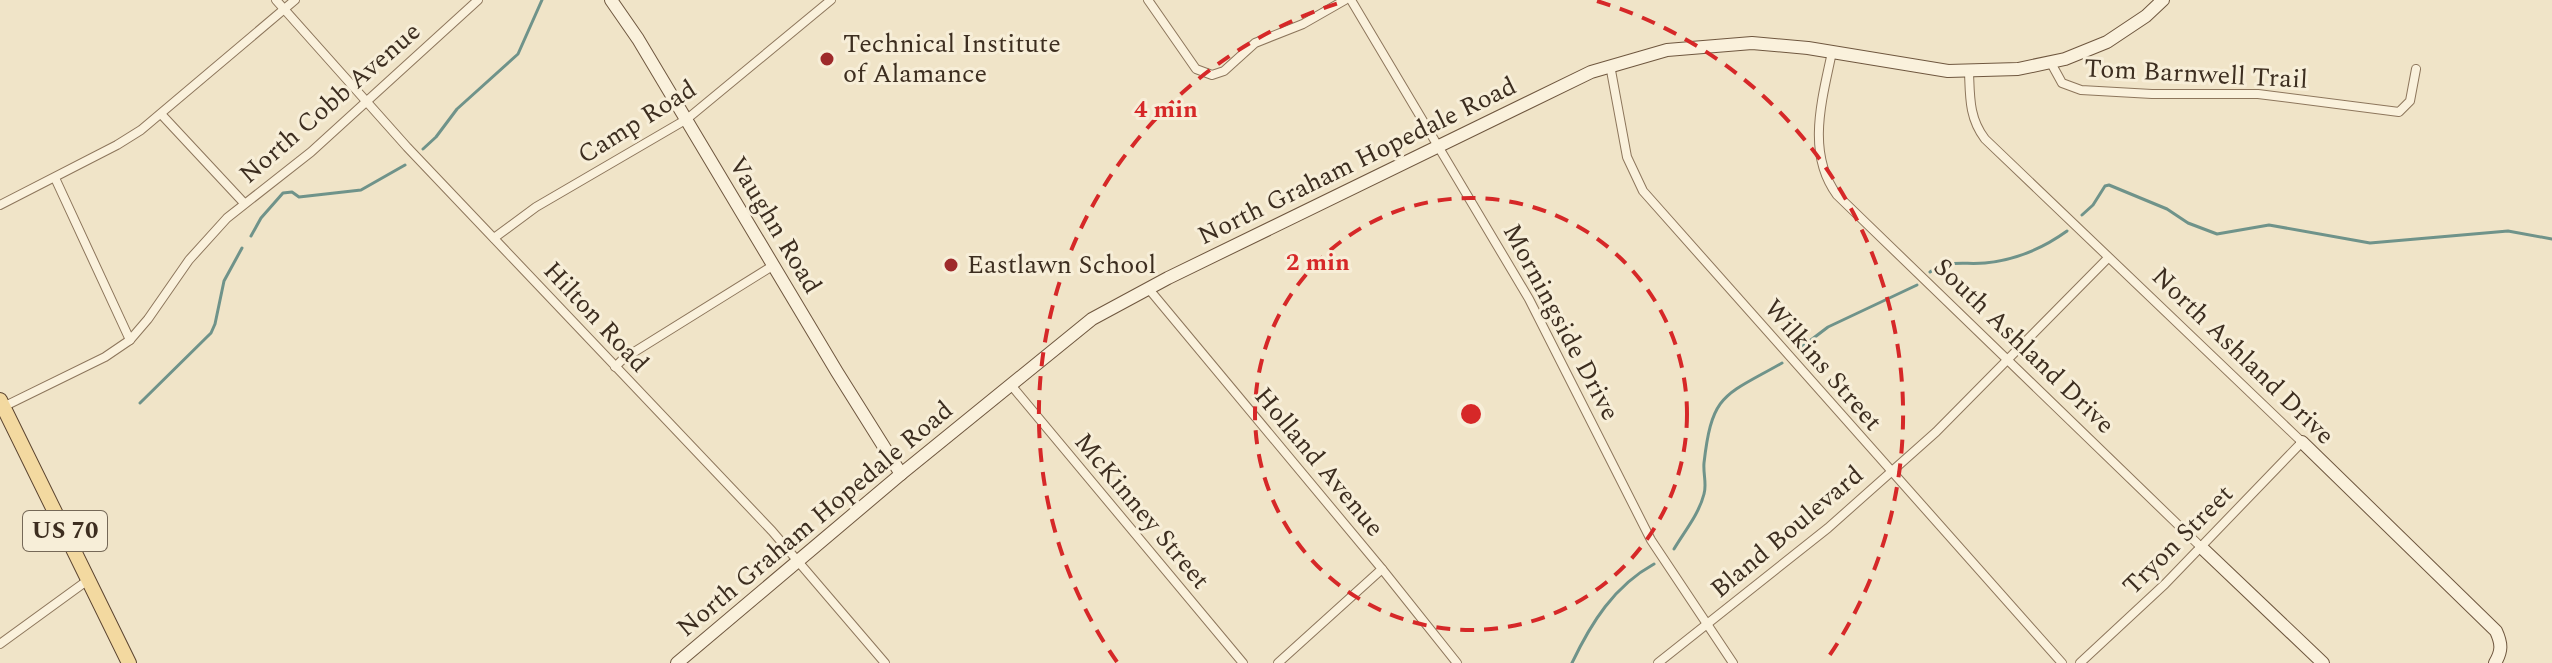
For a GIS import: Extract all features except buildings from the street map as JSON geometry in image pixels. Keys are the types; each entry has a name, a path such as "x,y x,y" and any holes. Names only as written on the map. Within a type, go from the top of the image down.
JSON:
{"main road":[{"name":"US 70","path":"1,405 129,663"}],"street":[{"name":"Hilton Road","path":"276,0 366,102 799,560 885,663"},
{"path":"0,205 117,145 161,114 295,0"},
{"name":"North Cobb Avenue","path":"1,405 105,357 130,340 189,260 244,203 311,152 478,0"},
{"name":"Vaughn Road","path":"611,0 687,119 901,474"},
{"name":"Camp Road","path":"494,238 536,207 687,119 831,0"},
{"path":"1148,0 1196,69 1212,75 1224,71 1255,43 1303,24 1345,0"},
{"name":"Morningside Drive","path":"1351,0 1529,299 1576,387 1634,510 1733,663"},
{"name":"North Graham Hopedale Road","path":"677,663 1074,332 1148,288 1610,65 1667,50 1723,44 1782,45 1948,71 2018,69 2051,63 2107,42 2146,16 2163,0"},
{"name":"South Ashland Drive","path":"1832,52 1819,130 1820,162 1830,185 1892,250 2323,663"},
{"name":"Tom Barnwell Trail","path":"2051,63 2062,83 2081,90 2258,94 2399,112 2410,101 2416,69"},
{"name":"Wilkins Street","path":"1610,65 1627,157 1643,191 2062,663"},
{"name":"North Ashland Drive","path":"1969,72 1970,111 1978,131 2496,631 2501,651 2495,663"},
{"path":"161,114 244,203"},
{"path":"55,178 130,340"},
{"name":"Bland Boulevard","path":"1658,663 1828,528 1957,413 2108,258"},
{"path":"615,367 623,359 774,265"},
{"name":"Holland Avenue","path":"1148,288 1457,663"},
{"name":"McKinney Street","path":"1011,385 1243,663"},
{"name":"Tryon Street","path":"2080,663 2201,547 2302,442"},
{"path":"1278,663 1382,569"},
{"path":"0,644 88,580"}],"waterway":[{"path":"423,149 457,109 518,54 542,0"},
{"path":"251,236 261,218 283,193 292,192 299,197 361,190 405,165"},
{"path":"2082,215 2109,185 2217,234 2269,225 2370,243 2508,231 2552,239"},
{"path":"1930,272 1949,264 1996,262 2018,256 2067,231"},
{"path":"140,403 211,333 224,281 242,248"},
{"path":"1799,349 1828,327 1917,285"},
{"path":"1674,549 1702,501 1707,440 1717,409 1734,391 1782,363"},
{"path":"1572,663 1587,634 1615,594 1654,564"}],"place":[{"name":"Technical Institute of Alamance","path":"827,59"},
{"name":"Eastlawn School","path":"951,265"}]}
